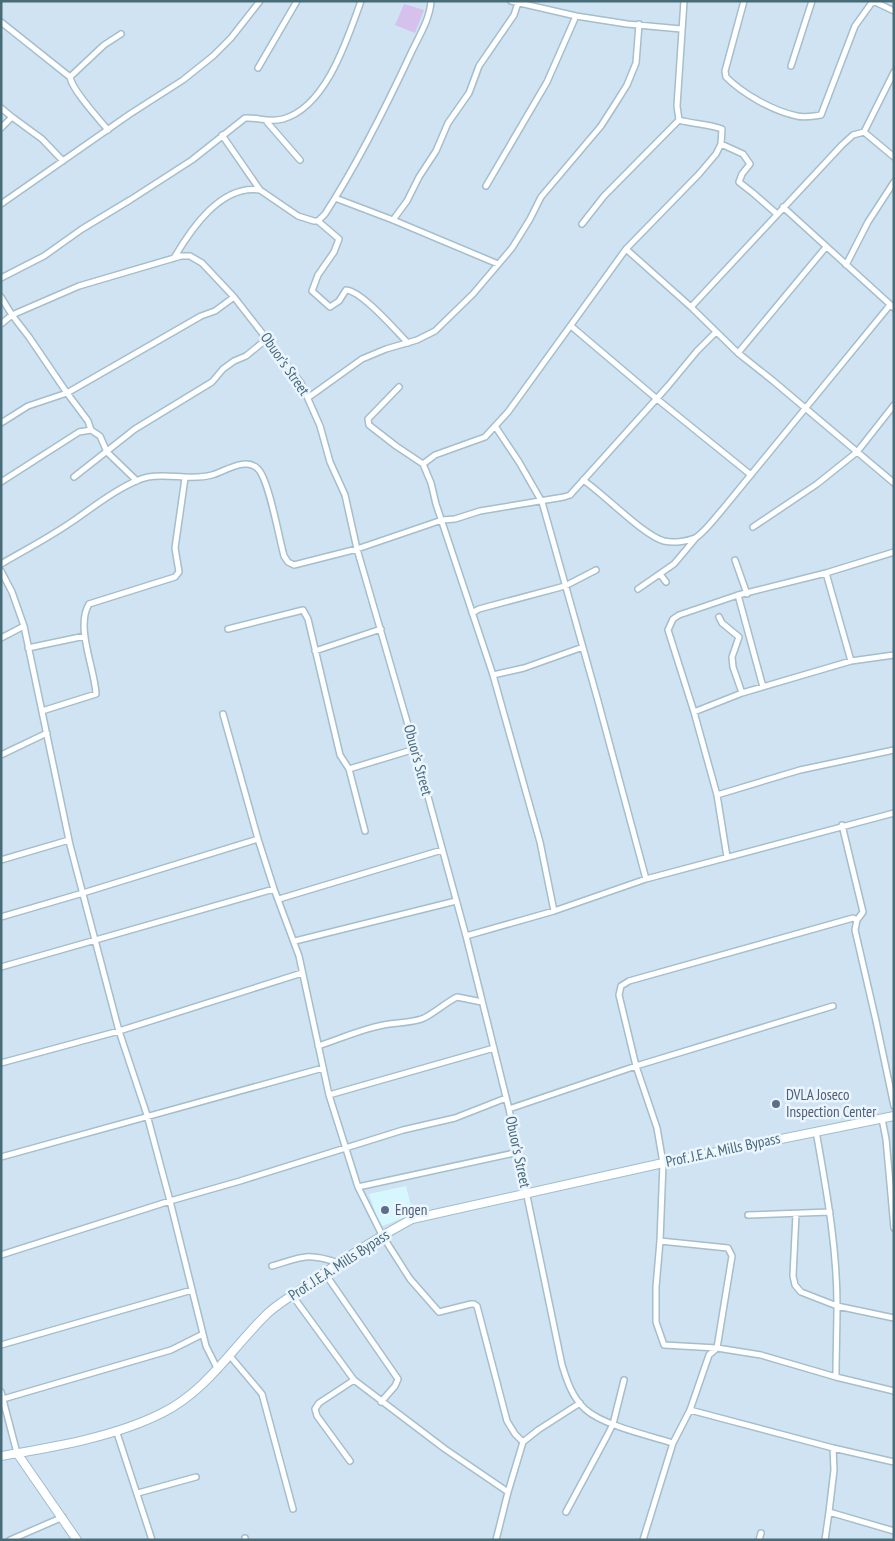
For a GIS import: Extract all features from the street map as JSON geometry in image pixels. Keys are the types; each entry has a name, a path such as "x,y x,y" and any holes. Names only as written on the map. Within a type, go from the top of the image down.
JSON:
{"street":[{"path":"1,204 183,80 213,56 231,38 260,1"},
{"path":"258,68 297,1"},
{"path":"1,278 44,256 82,229 192,160 245,118 267,122 298,113 314,99 326,83 348,36 361,1"},
{"path":"318,221 335,198 404,67 429,13 431,1"},
{"path":"512,1 576,16 681,29"},
{"path":"679,120 677,106 684,1"},
{"path":"744,1 725,71 726,77 736,87 777,110 799,117 821,116 854,26 873,1 894,11"},
{"path":"791,66 812,1"},
{"path":"393,220 436,151 448,123 469,93 479,66 514,15 518,3"},
{"path":"486,186 547,82 576,16"},
{"path":"1,22 70,77 71,83 78,93 108,130"},
{"path":"308,397 362,359 386,349 417,340 435,331 473,294 512,248 541,197 601,126 627,85 636,63 639,24"},
{"path":"70,77 104,45 121,34"},
{"path":"691,307 842,145 853,135 864,132 894,72"},
{"path":"1,108 42,139 63,160"},
{"path":"1,128 12,117"},
{"path":"423,464 441,452 485,437 508,412 626,249 716,154 721,144 722,129 679,120"},
{"path":"582,224 604,196 679,120"},
{"path":"267,122 300,160"},
{"path":"864,132 894,157"},
{"path":"222,135 260,190 298,216 318,221 339,239 334,252 318,275 312,291 330,307 339,301 346,290 353,291 408,343"},
{"path":"721,144 743,154 750,164 742,174 739,182 777,214"},
{"path":"846,265 868,222 894,182"},
{"path":"174,258 187,235 217,204 242,191 260,190"},
{"path":"335,198 498,264"},
{"path":"638,589 674,564 722,510 892,306 784,207"},
{"path":"738,353 826,247"},
{"path":"626,249 691,307 738,353 894,483"},
{"name":"Obuor’s Street","path":"1,324 12,315 79,286 174,258 190,256 196,258 234,297 268,338 301,383 320,426 330,462 345,495 357,548 416,749 466,936 519,1152 562,1365 571,1390 592,1414 613,1424 673,1443"},
{"path":"1,297 66,393 88,421 91,430 100,436 107,452 137,481"},
{"path":"1,423 28,406 66,393 201,316 214,311 234,297"},
{"path":"571,326 656,399 751,475"},
{"path":"1,564 137,481 163,476 185,478 212,475 244,464 258,468 263,478 284,556 288,562 294,565 357,548 442,520 455,519 526,503 542,502 570,494 716,332"},
{"path":"74,477 135,429 212,382 223,369 234,361 246,356 268,338"},
{"path":"399,387 386,402 374,411 368,419 369,424 396,446 423,464 431,483 436,504 493,675 540,842 554,911"},
{"path":"753,527 817,484 856,452 894,406"},
{"path":"495,426 542,502 646,879"},
{"path":"1,482 79,432 91,430"},
{"path":"42,711 96,694 85,636 85,612 90,604 175,577 178,574 175,548 185,478"},
{"path":"583,480 646,532 663,541 681,542 696,538"},
{"path":"726,857 717,795 694,712 668,630 673,619 679,615 738,595 826,573 894,552"},
{"path":"735,560 747,594"},
{"path":"472,613 479,609 566,586 596,570"},
{"path":"1,571 12,592 24,626 69,840 119,1031 147,1115 206,1346 218,1370"},
{"path":"826,573 851,661"},
{"path":"660,574 666,582"},
{"path":"738,595 763,687"},
{"path":"228,629 303,610 308,619 340,755 349,769 366,831"},
{"path":"720,617 722,623 739,637 732,657 733,667 742,693"},
{"path":"1,638 24,626"},
{"path":"314,650 381,629"},
{"path":"28,648 85,636"},
{"path":"493,675 524,668 583,647"},
{"path":"694,712 742,693 851,661 894,655"},
{"path":"224,714 258,839 274,889 295,941 329,1095 358,1188 382,1235 410,1279 439,1312 471,1304 476,1306 508,1421 515,1434 523,1442"},
{"path":"1,755 47,733"},
{"path":"349,769 416,749"},
{"path":"717,795 800,770 894,750"},
{"path":"466,936 554,911 646,879 842,825 894,813"},
{"path":"842,825 863,912 857,920 855,930 894,1106"},
{"path":"1,917 258,839"},
{"path":"1,860 69,840"},
{"path":"279,899 442,850"},
{"path":"1,967 274,889"},
{"path":"295,941 456,901"},
{"path":"857,920 853,918 629,981 621,986 619,994 636,1066 657,1128 663,1163 656,1322 664,1345 717,1348 761,1355 836,1377 894,1391"},
{"path":"1,1063 119,1031 302,973"},
{"path":"318,1046 381,1026 406,1023 424,1018 457,997 482,1002"},
{"path":"509,1109 636,1066 833,1006"},
{"path":"329,1095 494,1048"},
{"path":"1,1157 147,1115 323,1068"},
{"path":"1,1255 403,1130 455,1118 506,1098"},
{"name":"Prof. J.E.A. Mills Bypass","path":"1,1456 85,1439 162,1414 187,1398 218,1370 264,1317 280,1303 382,1235 412,1219 663,1163 894,1116"},
{"path":"882,1119 886,1139 894,1228"},
{"path":"816,1131 830,1212 837,1306 836,1377"},
{"path":"358,1188 519,1152"},
{"path":"748,1215 830,1212"},
{"path":"796,1214 793,1276 795,1286 801,1292 837,1306 894,1318"},
{"path":"644,1540 673,1443 690,1410 709,1355 717,1348 732,1256 728,1248 660,1241"},
{"path":"272,1266 304,1256 319,1256 339,1263"},
{"path":"324,1272 398,1379 395,1386 381,1402"},
{"path":"1,1345 192,1290"},
{"path":"292,1295 354,1380 445,1449 508,1492"},
{"path":"3,1399 170,1350 203,1334"},
{"path":"230,1356 262,1394 293,1509"},
{"path":"350,1461 316,1416 315,1409 319,1403 354,1380"},
{"path":"566,1512 613,1424 624,1380"},
{"path":"1,1392 17,1453 77,1540"},
{"path":"496,1540 523,1442 580,1402"},
{"path":"690,1410 833,1448 894,1462"},
{"path":"116,1430 152,1540"},
{"path":"825,1540 834,1470 833,1448"},
{"path":"138,1493 196,1477"},
{"path":"829,1512 894,1532"},
{"path":"10,1540 62,1517"},
{"path":"760,1540 761,1533"}],"shaded area":[{"path":"1,1 894,1 894,1540 1,1540"},
{"path":"404,4 424,10 415,33 395,25"},
{"path":"406,1186 413,1214 380,1227 369,1194"}],"place":[{"name":"DVLA Joseco Inspection Center","path":"776,1104"},
{"name":"Engen","path":"385,1210"}]}
